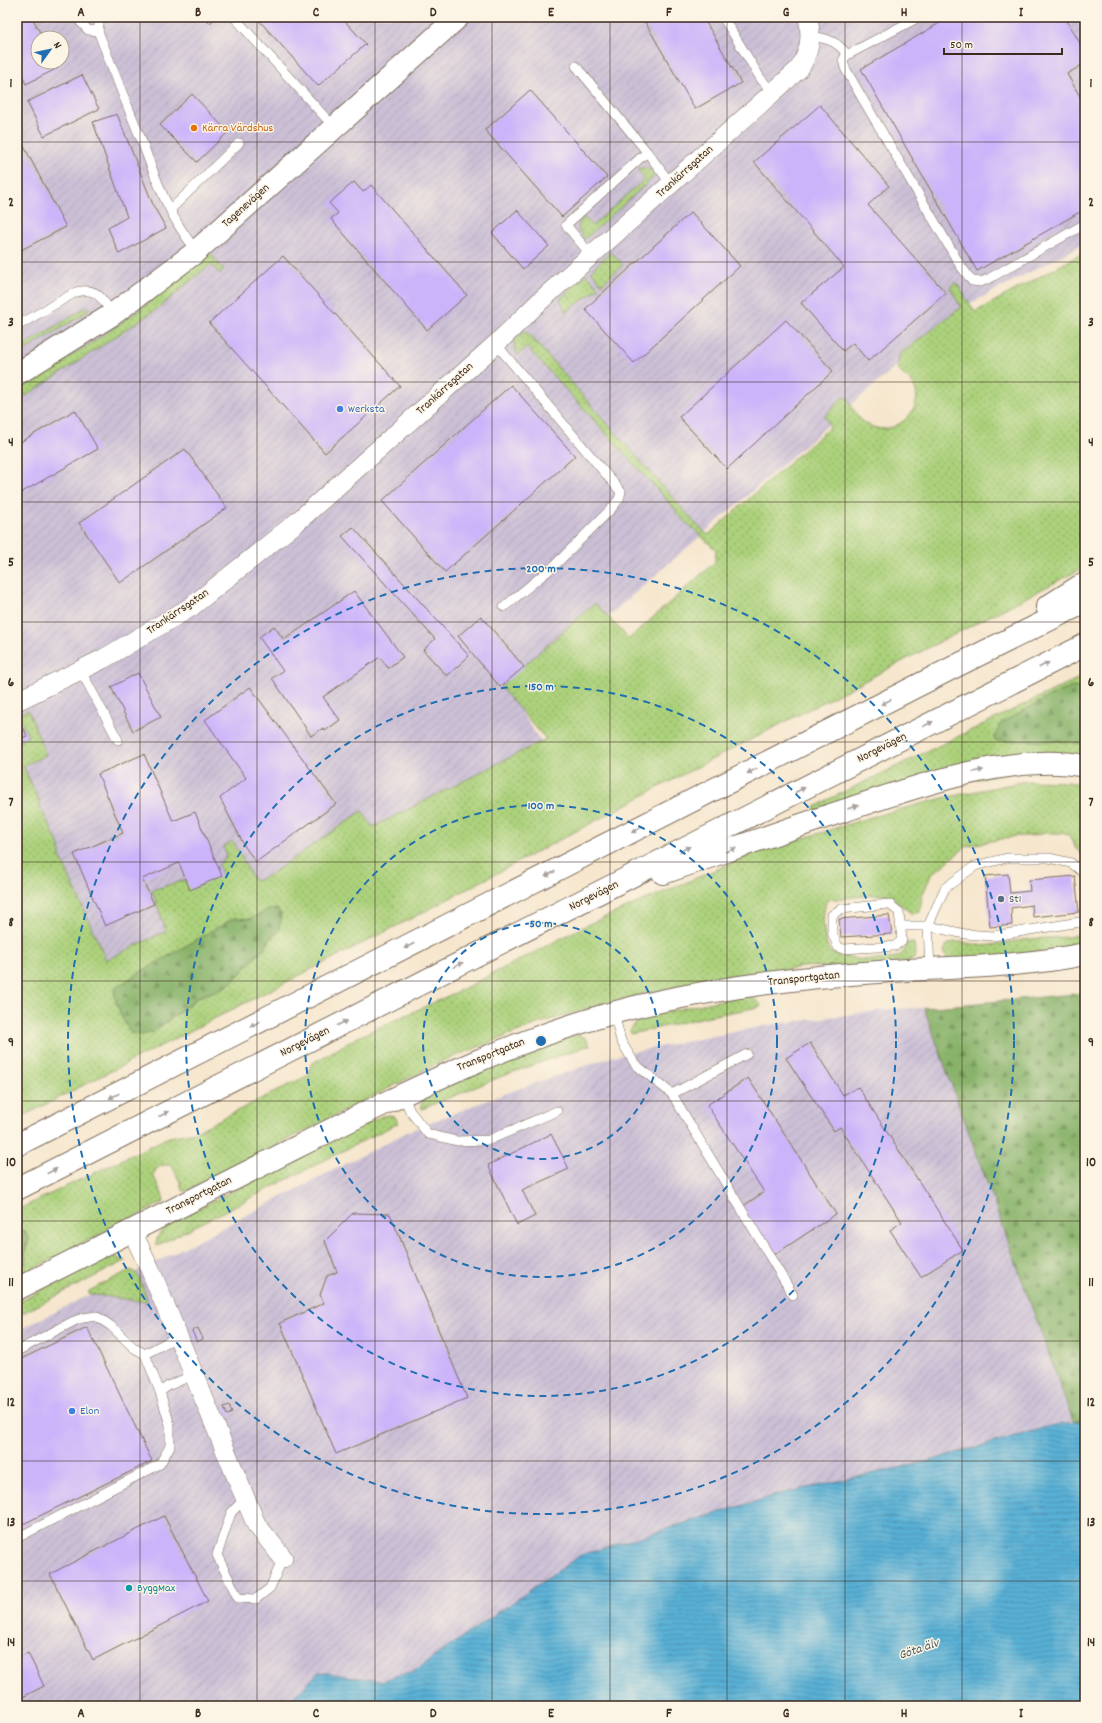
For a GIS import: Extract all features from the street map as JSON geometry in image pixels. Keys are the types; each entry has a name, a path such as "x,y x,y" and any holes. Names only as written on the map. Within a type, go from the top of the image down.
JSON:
{"main road":[{"name":"Tagenevägen","path":"17,374 113,314 197,250 458,17"},
{"path":"958,664 1085,583"},
{"path":"17,1145 958,664 1085,602"},
{"name":"Norgevägen","path":"17,1189 1085,645"},
{"path":"588,899 891,794 978,771 1015,765 1052,764 1085,766"},
{"name":"Transportgatan","path":"17,1289 402,1094 513,1045 614,1013 696,994 774,981 1028,962 1068,958 1083,954"}],"street":[{"name":"Trankärrsgatan","path":"17,701 81,671 191,607 297,522 496,344 538,303 591,255 774,93 799,69 808,54 810,36 808,17"},
{"path":"132,1231 150,1269 256,1524 282,1558"}],"lane":[{"path":"76,17 88,30 98,31"},
{"path":"100,17 98,31 157,181 187,240 197,250"},
{"path":"234,17 334,127"},
{"path":"723,17 761,79 774,93"},
{"path":"919,17 847,55 843,60 845,68 960,265 972,281 981,282 990,278 1085,224"},
{"path":"810,36 823,37 833,41 841,46 847,55"},
{"path":"576,66 672,184"},
{"path":"171,208 239,143"},
{"path":"591,255 566,225 647,152"},
{"path":"17,326 76,292 87,289 96,293 113,314"},
{"path":"496,344 621,492 619,499 612,508 555,565 504,607"},
{"path":"81,671 118,740"},
{"path":"930,969 928,926 945,888 975,866 1007,858 1049,858 1071,863 1084,873 1085,877"},
{"path":"889,904 899,912 901,926 902,940 895,946 843,949 838,947 835,942 832,915 841,909 889,904"},
{"path":"901,926 928,926 965,934 994,936 1085,920"},
{"path":"614,1013 622,1041 635,1064 672,1094 793,1295"},
{"path":"672,1094 747,1054"},
{"path":"402,1094 410,1111 428,1134 456,1141 489,1140 557,1111"},
{"path":"17,1351 74,1321 96,1316 111,1326 134,1348 146,1354 170,1425 170,1446 160,1464 17,1538"},
{"path":"146,1354 177,1337"},
{"path":"160,1392 168,1386 193,1375"},
{"path":"245,1498 230,1513 217,1555 238,1598 256,1599 270,1588 282,1558"}],"shaded area":[{"path":"17,17 1085,17 1085,243 965,306 513,699 542,744 105,964 17,778"},
{"path":"924,1008 1073,1421 925,1462 780,1494 581,1555 411,1673 404,1673 382,1681 319,1672 286,1706 17,1706 17,1331 162,1259 409,1131 493,1098 614,1056 769,1025 892,1009"}],"green space":[{"path":"637,169 648,169 653,172 654,177 585,239 578,230 579,223 584,217 592,226 645,179"},
{"path":"611,252 623,265 602,284 591,271"},
{"path":"1085,252 1085,567 682,775 418,915 17,1119 17,742 28,736 18,715 28,710 46,755 23,766 40,802 40,807 60,846 60,856 106,960 166,931 152,890 186,880 222,876 218,865 227,856 223,847 233,841 254,881 268,876 362,811 373,827 546,739 500,687 595,603 629,639 715,562 716,550 676,513 676,510 527,347 518,355 515,350 514,341 524,331 527,332 695,523 708,535 830,427 825,416 843,397 848,398 858,416 869,426 882,429 894,426 905,420 913,411 916,399 915,388 914,385 898,370 899,355 961,307 950,287 956,282 975,312","holes":["257,916 279,931 270,939 265,948 221,989 198,997 166,1023 114,989 142,971 242,918 249,919"]},
{"path":"210,253 224,270 220,274 211,264 157,309 17,402 17,388 85,347 133,314"},
{"path":"587,274 599,288 566,312 560,299"},
{"path":"88,306 90,308 81,316 17,355 17,350"},
{"path":"1085,675 1085,689 1073,687 1058,741 1085,744 1085,758 814,811 814,808 827,800"},
{"path":"1073,687 1085,689 1085,744 1058,741 995,741 994,738 1001,723 1056,693"},
{"path":"1026,781 1069,782 1085,786 1085,857 1076,849 1069,835 1061,833 1046,833 1031,836 1016,836 967,846 931,875 922,896 920,911 912,914 889,895 873,895 827,900 823,919 824,933 830,952 845,957 864,960 883,960 902,954 906,943 914,943 914,959 876,966 837,968 803,967 718,977 602,1004 537,1024 440,1062 187,1191 183,1191 181,1188 181,1184 172,1166 160,1166 156,1169 153,1175 163,1196 164,1202 17,1277 17,1268 26,1263 25,1252 29,1240 25,1231 17,1232 17,1210 169,1137 195,1132 309,1075 311,1064 358,1037 461,990 589,924 750,855 868,818 943,798"},
{"path":"277,909 280,912 281,918 279,931 270,938 265,948 232,982 221,989 198,997 153,1032 142,1035 131,1033 120,1012 114,989 142,971 234,918 249,919 268,910"},
{"path":"1085,933 1085,940 1054,950 948,962 944,951 947,945 954,942 984,946 1029,939 1068,937"},
{"path":"1085,993 1085,1420 1073,1421 924,1008"},
{"path":"746,995 754,998 761,1005 759,1007 709,1016 631,1034 630,1030 641,1017"},
{"path":"576,1035 585,1037 590,1045 505,1075 422,1109 421,1105 428,1093 486,1067"},
{"path":"389,1115 396,1118 398,1123 156,1246 161,1231 169,1224 183,1216 382,1116"},
{"path":"25,1231 29,1240 25,1252 26,1263 17,1268 17,1232"},
{"path":"114,1256 125,1261 17,1316 17,1303 105,1257"},
{"path":"130,1270 137,1274 143,1286 147,1299 146,1302 89,1294 89,1291"}],"water":[{"name":"Göta älv","path":"1085,1420 1085,1706 286,1706 319,1672 382,1681 404,1673 411,1673 581,1555 780,1494 925,1462 1051,1426"}],"building":[{"path":"17,17 32,17 39,30 30,30 30,70 54,70 26,84 17,65"},
{"path":"205,17 217,17 210,23"},
{"path":"256,17 341,17 366,44 318,86"},
{"path":"654,17 703,17 741,83 695,109 645,22"},
{"path":"950,17 1065,17 1085,52 1085,63 1067,74 1085,105 1085,209 977,271 861,69"},
{"path":"82,75 99,109 44,136 27,102"},
{"path":"530,90 607,177 562,217 485,130"},
{"name":"Kärra Värdshus","path":"192,94 228,132 197,162 160,125"},
{"path":"820,105 889,186 868,205 946,293 868,361 853,343 843,351 801,303 844,267 754,162"},
{"path":"117,114 154,207 166,228 119,254 108,228 127,217 93,122"},
{"path":"17,133 66,227 17,252"},
{"path":"354,182 363,192 371,185 467,295 427,330 331,219 338,213 329,203"},
{"path":"517,210 549,246 523,269 492,233"},
{"path":"691,212 740,266 634,363 585,309"},
{"path":"283,256 400,386 325,453 209,323"},
{"path":"786,320 833,371 727,469 679,417"},
{"path":"511,385 575,456 445,572 382,501"},
{"path":"75,410 98,449 17,495 17,444"},
{"path":"185,449 227,508 120,583 79,523"},
{"path":"353,527 469,656 447,676 423,650 435,639 342,536"},
{"path":"354,591 403,657 388,668 380,657 323,697 340,720 325,731 323,728 311,736 272,678 283,671 259,637 274,626 284,640"},
{"path":"481,616 524,667 500,687 458,636"},
{"path":"138,673 161,717 133,731 111,687"},
{"path":"250,687 336,804 256,862 245,847 220,798 246,778 205,720"},
{"path":"24,729 27,736 17,740 17,732"},
{"path":"144,754 173,821 195,812 222,876 190,890 179,863 142,879 154,904 105,926 74,854 123,833 98,774"},
{"path":"1008,874 1010,893 1030,891 1029,880 1075,876 1079,912 1033,917 1032,905 1011,908 1012,925 990,927 985,876"},
{"path":"889,915 892,934 841,937 839,919"},
{"path":"810,1043 843,1095 858,1087 963,1250 921,1277 890,1230 902,1222 840,1127 834,1131 786,1058"},
{"path":"748,1078 836,1214 774,1255 743,1206 764,1192 707,1105"},
{"path":"551,1134 569,1169 522,1190 535,1216 517,1225 488,1165"},
{"path":"353,1213 390,1214 467,1398 336,1454 280,1323 324,1303 320,1295 327,1276 337,1272 325,1241"},
{"name":"Elon","path":"87,1327 152,1461 17,1527 17,1361"},
{"path":"198,1328 203,1339 197,1342 192,1331"},
{"path":"229,1405 232,1413 227,1415 224,1407"},
{"name":"ByggMax","path":"164,1516 208,1601 93,1660 50,1574"},
{"path":"28,1653 44,1686 17,1700 17,1658"}],"place":[{"name":"Kärra Värdshus","path":"194,128"},
{"name":"Werksta","path":"340,409"},
{"name":"St1","path":"1001,899"},
{"name":"Elon","path":"72,1411"},
{"name":"ByggMax","path":"129,1588"}]}
